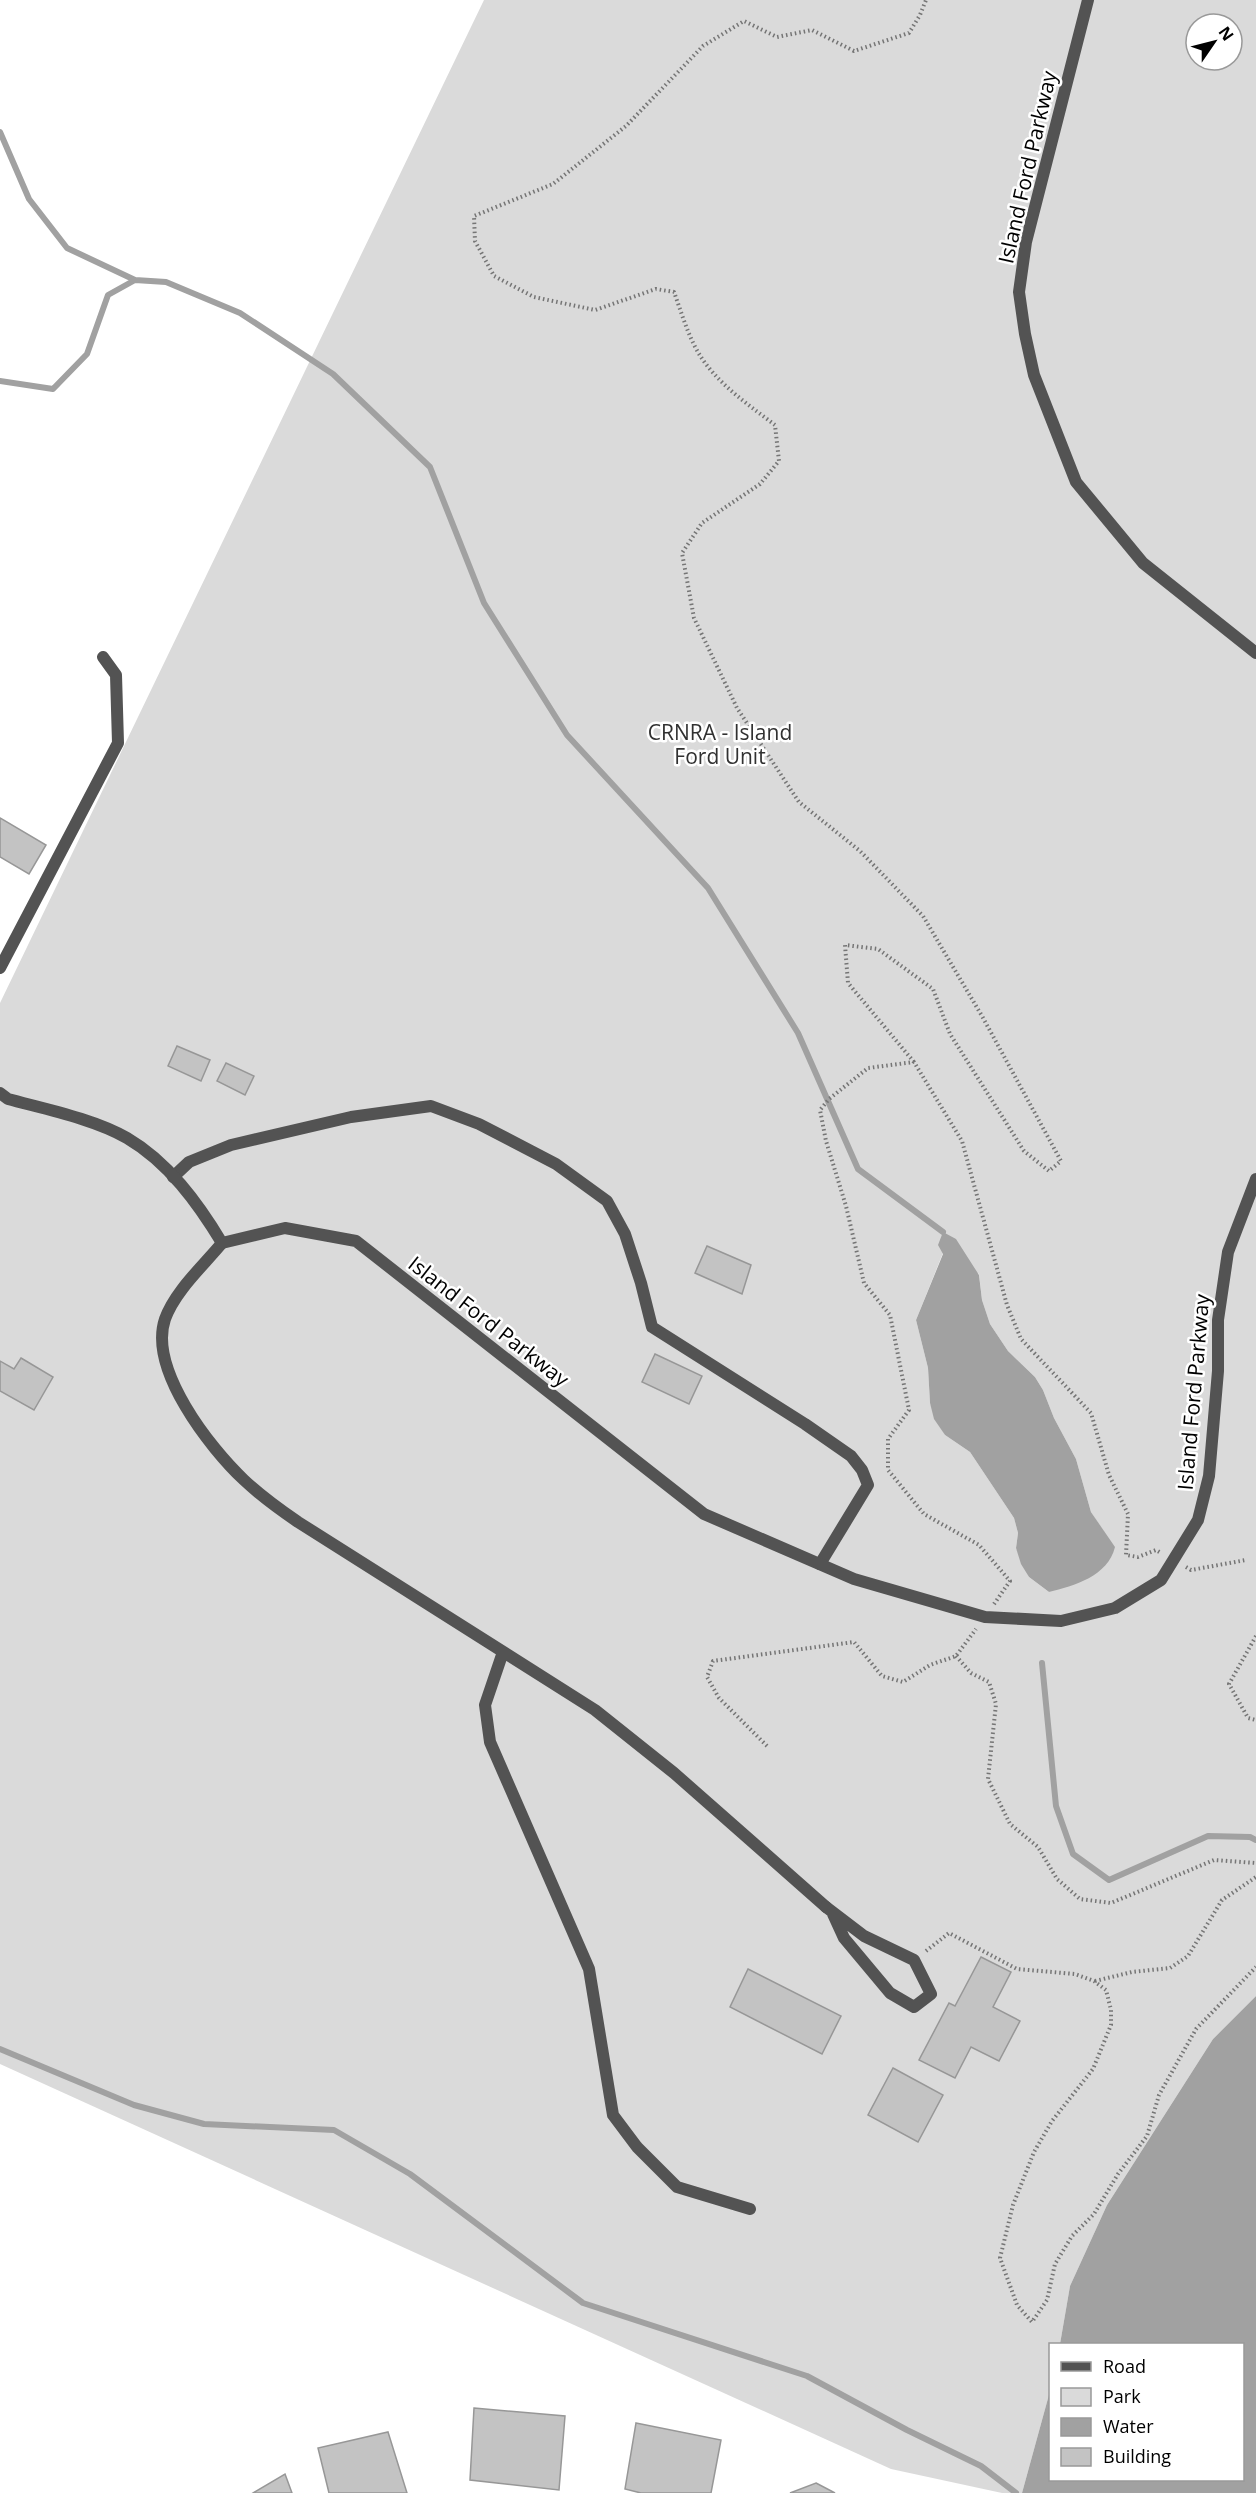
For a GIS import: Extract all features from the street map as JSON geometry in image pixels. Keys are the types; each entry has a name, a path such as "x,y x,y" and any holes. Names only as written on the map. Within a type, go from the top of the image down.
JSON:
{"street":[{"name":"Island Ford Parkway","path":"1088,0 1026,242 1019,292 1024,334 1035,375 1076,482 1143,563 1256,653"},
{"path":"0,968 118,743 116,675 103,657"},
{"path":"0,1093 8,1099 76,1118 126,1137 157,1160 197,1202 222,1243 172,1303 164,1321 161,1340 163,1357 191,1415 215,1448 243,1479 269,1502 595,1710 674,1773 830,1911 864,1936 914,1960 931,1994 914,2007 890,1994 844,1938 830,1911"},
{"path":"172,1177 189,1162 231,1145 351,1117 431,1106 479,1124 556,1164 607,1201 625,1234 641,1282 652,1327 805,1424 851,1456 862,1470 868,1485 820,1564"},
{"name":"Island Ford Parkway","path":"222,1243 285,1228 356,1241 704,1514 854,1579 985,1617 1061,1621 1115,1608 1161,1580 1198,1520 1209,1476 1218,1371 1218,1320 1228,1252 1256,1179"},
{"path":"503,1652 485,1705 490,1742 589,1969 613,2115 637,2147 677,2187 750,2209"}],"path":[{"path":"926,0 909,33 854,51 812,30 777,37 744,21 703,46 626,126 553,184 474,216 475,241 494,276 534,297 595,310 656,288 674,292 687,329 702,360 728,389 776,425 779,462 760,484 702,523 682,553 694,618 736,708 799,802 860,850 923,915 982,1016 1061,1161 1049,1171 1024,1151 950,1034 933,989 878,948 845,945 848,983 914,1062 962,1141 1007,1305 1021,1339 1091,1413 1109,1475 1128,1514 1126,1555 1138,1557 1156,1550 1191,1570 1246,1560"},
{"path":"767,1746 719,1698 707,1677 713,1662 854,1642 882,1676 903,1682 930,1665 956,1656 1010,1581 979,1545 924,1514 888,1470 888,1439 909,1410 890,1315 864,1283 846,1206 826,1141 820,1110 829,1099 868,1068 914,1062"},
{"path":"1256,1636 1229,1684 1248,1718 1256,1720"},
{"path":"956,1656 970,1673 989,1682 996,1704 988,1779 1010,1824 1038,1847 1058,1879 1080,1899 1110,1903 1214,1860 1256,1863"},
{"path":"1094,1981 1132,1972 1170,1968 1188,1956 1222,1900 1256,1877"},
{"path":"914,1960 949,1933 1017,1969 1075,1974 1094,1981 1106,1990 1111,2010 1111,2025 1094,2068 1052,2121 1034,2151 1013,2205 1000,2258 1017,2305 1032,2322 1047,2300 1055,2264 1072,2236 1094,2214 1118,2174 1147,2136 1160,2095 1196,2029 1256,1967"}],"green space":[{"name":"CRNRA - Island Ford Unit","path":"484,0 1256,0 1256,1996 1213,2039 1107,2205 1070,2286 1060,2343 1049,2343 1049,2395 1022,2493 1002,2493 891,2469 0,2064 0,1003","holes":["943,1253 979,1274 982,1300 990,1324 1008,1351 1035,1377 1043,1390 1054,1418 1076,1459 1091,1512 1114,1547 1049,1592 1029,1577 1016,1548 1018,1533 1014,1518 970,1452 945,1435 930,1403 928,1368 916,1320"]}],"water":[{"path":"943,1232 956,1239 979,1275 982,1300 990,1324 1008,1351 1035,1377 1043,1390 1054,1418 1076,1459 1091,1512 1115,1547 1111,1557 1098,1572 1069,1587 1049,1592 1029,1577 1021,1564 1016,1548 1018,1533 1014,1518 970,1452 945,1435 934,1419 930,1403 928,1368 916,1320 943,1254 938,1245"},
{"path":"1256,1996 1256,2493 1022,2493 1049,2395 1049,2481 1244,2481 1244,2343 1060,2343 1070,2286 1107,2205 1213,2039"}],"building":[{"path":"0,818 46,845 29,874 0,857"},
{"path":"177,1046 210,1060 201,1081 168,1066"},
{"path":"226,1063 254,1076 245,1095 217,1081"},
{"path":"707,1246 751,1265 742,1294 695,1273"},
{"path":"655,1354 702,1376 689,1404 642,1382"},
{"path":"21,1358 53,1377 34,1410 0,1391 0,1361 14,1369"},
{"path":"981,1957 1011,1972 993,2007 1020,2021 999,2061 971,2047 955,2078 919,2060 949,2003 955,2006"},
{"path":"748,1969 841,2016 822,2054 730,2007"},
{"path":"893,2068 943,2095 918,2142 868,2115"},
{"path":"474,2408 565,2416 559,2490 470,2480"},
{"path":"636,2423 721,2440 711,2493 641,2493 625,2489"},
{"path":"388,2432 407,2493 329,2493 318,2448"},
{"path":"285,2474 292,2493 253,2493"},
{"path":"816,2483 835,2493 790,2493"}],"waterway":[{"path":"0,132 29,199 67,248 135,280"},
{"path":"0,381 53,389 87,354 108,295 135,280 166,282 240,313 333,374 430,467 484,603 567,735 708,888 798,1033 858,1169 943,1232"},
{"path":"1042,1663 1056,1806 1073,1854 1109,1880 1208,1836 1250,1837 1256,1840"},
{"path":"0,2049 134,2105 204,2124 334,2130 410,2174 583,2303 807,2376 907,2430 981,2466 1016,2493"}]}
